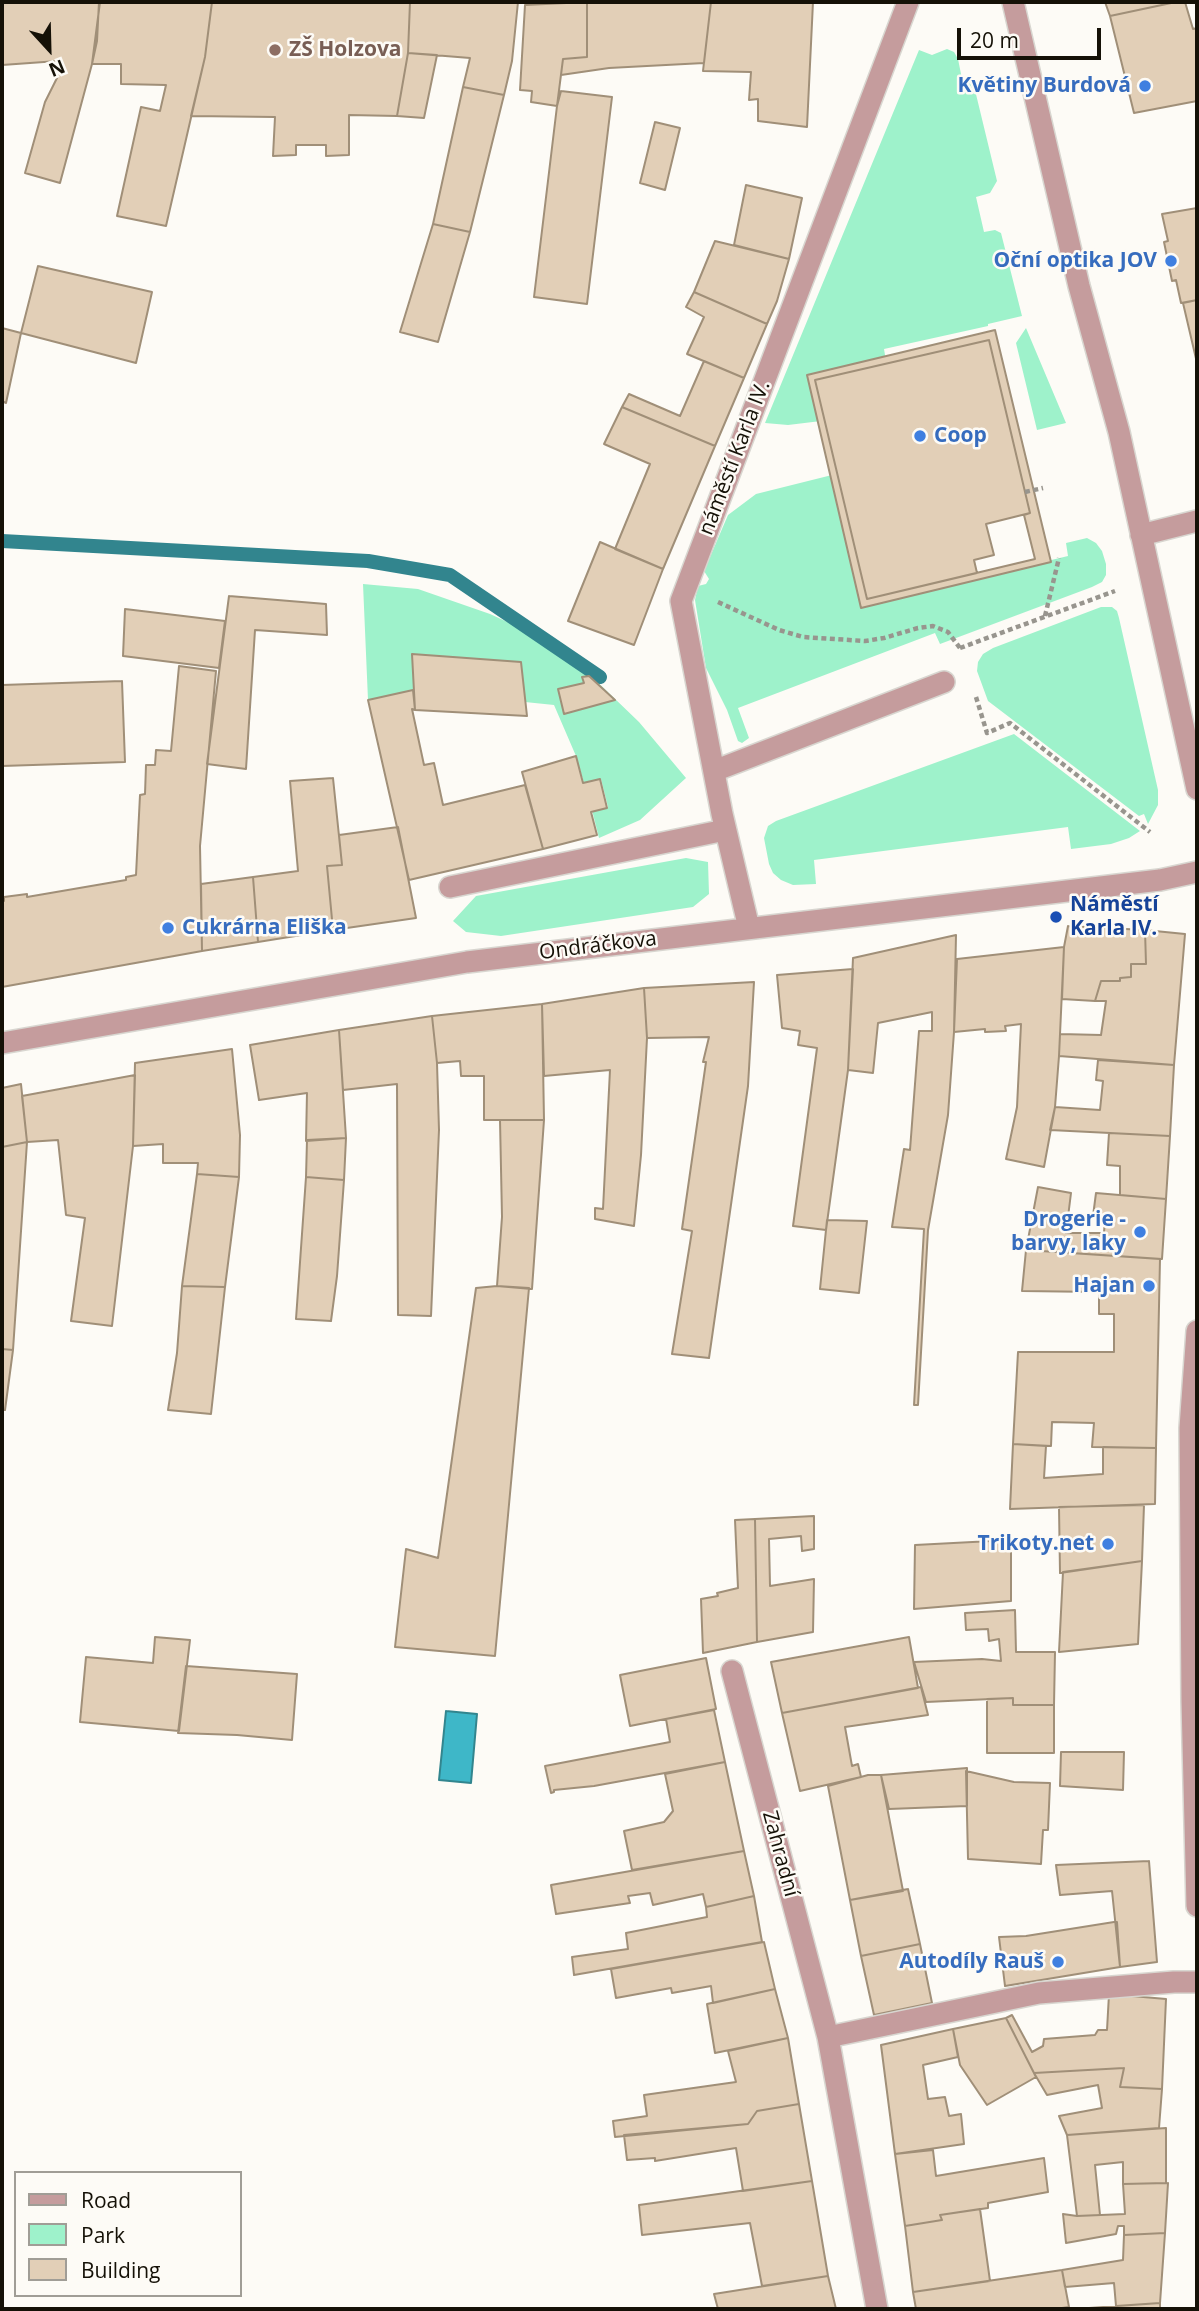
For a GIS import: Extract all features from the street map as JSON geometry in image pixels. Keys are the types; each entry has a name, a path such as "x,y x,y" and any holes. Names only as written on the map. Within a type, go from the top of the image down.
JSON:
{"street":[{"name":"náměstí Karla IV.","path":"749,928 725,830 681,601 908,2"},
{"path":"1013,2 1076,272 1119,432 1197,789"},
{"path":"1141,534 1197,520"},
{"path":"714,771 944,682"},
{"path":"450,887 725,830"},
{"name":"Ondráčkova","path":"2,1044 467,962 1160,880 1197,872"},
{"path":"1197,1331 1190,1428 1197,1906"},
{"name":"Zahradní","path":"732,1671 828,2038 877,2309"},
{"path":"828,2038 1039,1993 1174,1982 1197,1983"}],"path":[{"path":"1025,492 1043,488"},
{"path":"1044,617 1059,558"},
{"path":"685,589 779,630 803,637 865,641 933,626 948,632 960,648 1115,591"},
{"path":"987,733 1010,723 1150,832"}],"green space":[{"path":"947,49 954,52 958,59 962,79 974,86 997,181 990,193 976,197 984,232 995,230 1001,233 1022,316 884,349 886,361 821,421 788,425 765,423 919,50 932,55"},
{"path":"1026,328 1066,423 1037,430 1016,343"},
{"path":"832,475 918,592 1068,556 1066,543 1087,538 1096,543 1102,551 1106,575 1102,582 1092,587 940,644 935,633 738,708 749,738 742,743 738,741 727,710 706,668 695,600 698,586 706,584 709,579 704,571 728,515 756,494"},
{"path":"363,584 418,589 490,614 560,646 639,722 686,778 640,820 599,838 592,810 608,807 601,779 584,783 576,756 554,705 525,702 521,662 413,654 413,690 368,700"},
{"path":"1101,607 1112,607 1117,611 1158,790 1158,805 1148,824 1144,814 1139,816 988,701 977,671 983,654 993,648"},
{"path":"1014,734 1140,831 1111,844 1071,849 1068,827 814,860 816,884 793,885 773,873 764,838 768,826 776,821"},
{"path":"686,858 708,862 709,894 693,907 501,936 466,932 453,921 476,896"}],"water":[{"path":"446,1711 477,1714 471,1783 439,1780"}],"building":[{"path":"2,2 99,2 97,41 60,183 25,173 45,102 58,76 58,61 2,65"},
{"path":"100,2 212,2 205,57 166,226 117,216 141,107 160,111 166,85 121,84 121,64 92,64"},
{"path":"212,2 410,2 408,53 397,116 349,115 349,155 326,156 326,145 296,145 296,155 273,156 275,117 191,116 205,57"},
{"path":"410,2 518,2 512,61 504,95 463,87 470,58 408,53"},
{"path":"587,2 711,2 704,63 609,68 561,75 563,59 587,57"},
{"path":"587,2 587,57 563,59 557,106 531,102 532,91 520,90 525,5"},
{"path":"711,2 813,2 807,127 758,121 758,99 749,100 751,72 703,71"},
{"path":"1105,2 1176,2 1110,16"},
{"path":"1185,2 1193,29 1197,28 1197,101 1134,113 1110,16"},
{"path":"408,53 437,55 424,118 397,116"},
{"path":"463,87 504,95 470,232 433,224"},
{"path":"561,91 612,97 587,304 534,297"},
{"path":"655,122 680,128 665,190 640,183"},
{"path":"746,185 802,198 789,259 734,245"},
{"path":"1197,208 1197,300 1181,303 1176,280 1172,281 1164,242 1168,241 1162,214"},
{"path":"433,224 470,232 438,342 400,332"},
{"path":"715,241 789,259 767,324 694,292"},
{"path":"38,266 152,292 136,363 21,333"},
{"path":"694,292 767,324 744,378 687,354 704,317 686,307"},
{"path":"1197,300 1197,363 1183,303"},
{"path":"2,328 21,333 6,403 2,401"},
{"path":"995,330 1051,562 861,608 807,375","holes":["989,340 1030,513 1024,515 1035,559 867,599 815,380"]},
{"name":"Coop","path":"989,340 1030,513 986,524 994,555 974,560 977,573 867,599 815,380"},
{"path":"704,361 744,378 715,446 622,407 629,394 680,416"},
{"path":"622,407 715,446 663,569 615,549 650,464 604,444"},
{"path":"600,542 663,569 634,645 568,621"},
{"path":"229,596 326,604 327,635 255,630 246,769 207,764"},
{"path":"125,609 225,621 219,668 123,656"},
{"path":"412,654 521,662 527,716 415,710"},
{"path":"179,666 216,671 200,846 202,951 2,987 4,897 27,894 27,897 126,880 126,877 136,875 140,795 145,794 146,765 155,765 156,750 171,751"},
{"path":"589,676 615,700 564,714 558,689 584,683 582,677"},
{"path":"122,681 125,762 2,766 2,685"},
{"path":"413,690 415,710 412,709 424,765 434,763 443,805 525,785 543,849 409,880 368,700"},
{"path":"576,756 583,783 600,779 607,808 591,812 597,835 543,849 522,772"},
{"path":"333,778 342,865 327,866 333,930 258,942 253,877 298,871 290,781"},
{"path":"398,827 416,918 333,930 327,866 342,865 339,835"},
{"path":"253,877 258,942 202,951 201,884"},
{"path":"1068,926 1145,930 1146,964 1131,964 1131,977 1120,978 1120,981 1101,981 1095,1001 1062,999 1064,947"},
{"path":"1145,930 1185,934 1174,1065 1059,1056 1060,1034 1101,1035 1106,1001 1095,1001 1101,981 1120,981 1120,978 1131,977 1131,964 1146,964"},
{"path":"956,935 954,1032 948,1115 928,1230 918,1405 914,1405 924,1229 892,1227 904,1149 910,1150 919,1031 932,1031 932,1012 878,1023 873,1073 848,1070 853,958"},
{"path":"1064,947 1055,1107 1044,1167 1006,1159 1017,1107 1021,1024 1005,1026 1006,1031 985,1032 985,1029 954,1032 957,959"},
{"path":"853,969 848,1070 826,1230 793,1226 817,1048 798,1045 800,1031 782,1028 777,975"},
{"path":"754,982 748,1086 709,1358 672,1354 692,1231 682,1229 706,1062 703,1062 709,1037 647,1038 644,988"},
{"path":"644,988 647,1038 634,1226 595,1219 595,1208 603,1209 610,1070 544,1076 542,1004"},
{"path":"542,1004 544,1120 484,1120 484,1076 461,1076 460,1061 437,1063 432,1016"},
{"path":"432,1016 437,1063 439,1130 431,1316 398,1315 397,1084 343,1090 339,1030"},
{"path":"339,1030 346,1138 306,1141 307,1093 259,1100 250,1045"},
{"path":"232,1049 240,1135 239,1177 197,1174 198,1163 163,1163 163,1144 133,1146 135,1063"},
{"path":"1098,1060 1174,1065 1170,1136 1050,1130 1055,1107 1100,1110 1103,1081 1096,1080"},
{"path":"135,1075 133,1146 112,1326 71,1321 85,1218 66,1215 58,1140 27,1142 22,1096"},
{"path":"21,1084 27,1142 2,1147 2,1088"},
{"path":"500,1120 544,1120 532,1289 497,1286 502,1217"},
{"path":"1109,1133 1170,1136 1166,1199 1120,1195 1120,1166 1107,1165"},
{"path":"346,1138 344,1180 306,1177 307,1140"},
{"path":"27,1142 13,1350 2,1349 2,1147"},
{"path":"197,1174 239,1177 225,1287 182,1286"},
{"path":"306,1177 344,1180 331,1321 296,1319"},
{"path":"1038,1187 1071,1193 1066,1233 1104,1233 1105,1217 1093,1216 1096,1193 1166,1199 1162,1259 1026,1250"},
{"path":"827,1220 867,1221 859,1293 820,1289"},
{"path":"1026,1250 1160,1259 1156,1448 1092,1447 1094,1423 1052,1422 1051,1446 1013,1444 1018,1352 1114,1352 1114,1314 1099,1314 1099,1292 1022,1291"},
{"path":"182,1286 225,1287 211,1414 168,1410 177,1353"},
{"path":"476,1288 529,1288 495,1656 395,1647 406,1549 438,1558"},
{"path":"2,1349 13,1350 5,1410 2,1410"},
{"path":"1013,1444 1046,1446 1044,1478 1103,1474 1103,1447 1156,1448 1155,1504 1010,1509"},
{"path":"1144,1505 1142,1561 1060,1573 1059,1507"},
{"path":"814,1516 814,1549 802,1551 801,1536 769,1539 770,1586 814,1579 813,1632 757,1642 755,1519"},
{"path":"755,1519 757,1642 703,1653 701,1599 738,1588 735,1520"},
{"path":"1011,1540 1011,1601 914,1609 915,1545"},
{"path":"1142,1561 1138,1644 1059,1652 1063,1572"},
{"path":"1015,1610 1016,1652 1055,1652 1054,1705 1013,1705 1013,1698 926,1702 914,1662 982,1659 1001,1661 999,1639 989,1641 988,1629 966,1630 965,1613"},
{"path":"155,1637 190,1640 179,1731 80,1722 86,1657 153,1663"},
{"path":"909,1637 918,1688 782,1713 771,1662"},
{"path":"706,1658 716,1709 630,1726 620,1675"},
{"path":"186,1666 297,1674 292,1740 178,1733"},
{"path":"921,1687 928,1715 845,1727 852,1766 858,1764 861,1777 800,1791 782,1713"},
{"path":"1013,1698 1013,1705 1054,1705 1054,1753 987,1753 987,1699"},
{"path":"714,1710 725,1762 594,1786 554,1790 551,1793 545,1766 670,1742 666,1719"},
{"path":"1061,1752 1124,1752 1123,1790 1060,1786"},
{"path":"725,1762 744,1851 632,1870 624,1831 664,1822 673,1811 665,1774"},
{"path":"967,1768 967,1806 889,1809 881,1775"},
{"path":"966,1771 1014,1782 1050,1783 1048,1830 1043,1830 1041,1864 968,1859"},
{"path":"868,1775 881,1775 903,1891 850,1900 828,1786"},
{"path":"744,1851 754,1896 706,1907 703,1894 653,1905 650,1893 628,1896 630,1903 556,1914 551,1885"},
{"path":"1149,1861 1157,1962 1120,1967 1112,1891 1060,1895 1056,1865"},
{"path":"908,1889 920,1944 861,1956 850,1900"},
{"path":"754,1896 762,1942 574,1975 572,1957 628,1949 626,1933 707,1917 706,1907"},
{"path":"1117,1922 1120,1967 1005,1986 999,1937 1026,1936"},
{"path":"764,1942 775,1989 713,2003 711,1986 672,1993 671,1988 616,1998 611,1969"},
{"path":"920,1944 932,2003 874,2015 861,1956"},
{"path":"775,1989 788,2038 715,2053 707,2004"},
{"path":"1109,1994 1166,1999 1162,2089 1120,2087 1124,2068 1034,2073 1006,2018 1012,2015 1032,2052 1043,2046 1044,2039 1095,2035 1098,2030 1107,2030"},
{"path":"1006,2018 1036,2077 987,2105 960,2065 953,2029"},
{"path":"953,2029 958,2057 923,2065 928,2099 945,2097 949,2116 961,2114 964,2144 895,2154 881,2045"},
{"path":"788,2038 799,2104 757,2111 748,2124 615,2137 613,2121 647,2116 644,2095 736,2082 728,2051"},
{"path":"1124,2068 1120,2087 1162,2089 1159,2128 1067,2135 1059,2116 1102,2108 1098,2085 1047,2095 1034,2073"},
{"path":"799,2104 812,2181 743,2191 736,2148 655,2161 655,2158 627,2160 624,2135 748,2124 757,2111"},
{"path":"1166,2128 1166,2183 1123,2184 1123,2162 1095,2165 1100,2215 1077,2216 1067,2135"},
{"path":"933,2150 936,2176 1044,2158 1048,2192 988,2203 988,2208 940,2215 942,2220 905,2226 895,2154"},
{"path":"812,2181 828,2276 762,2286 750,2223 642,2235 639,2205"},
{"path":"1168,2183 1165,2233 1124,2235 1124,2226 1118,2226 1116,2234 1066,2243 1063,2214 1125,2214 1123,2184"},
{"path":"980,2209 990,2281 913,2292 905,2226 942,2220 940,2215"},
{"path":"1165,2233 1160,2303 1116,2306 1114,2283 1065,2287 1062,2270 1123,2260 1124,2235"},
{"path":"1062,2270 1069,2307 916,2309 913,2292"},
{"path":"828,2276 836,2309 718,2309 714,2294"},
{"path":"1160,2303 1160,2309 1089,2309 1089,2308"}],"waterway":[{"path":"2,541 368,561 450,575 600,677"}],"place":[{"name":"ZŠ Holzova","path":"275,50"},
{"name":"Květiny Burdová","path":"1145,86"},
{"name":"Oční optika JOV","path":"1171,261"},
{"name":"Coop","path":"920,436"},
{"name":"Náměstí Karla IV.","path":"1056,917"},
{"name":"Cukrárna Eliška","path":"168,928"},
{"name":"Drogerie - barvy, laky","path":"1140,1232"},
{"name":"Hajan","path":"1149,1286"},
{"name":"Trikoty.net","path":"1108,1544"},
{"name":"Autodíly Rauš","path":"1058,1962"}]}
